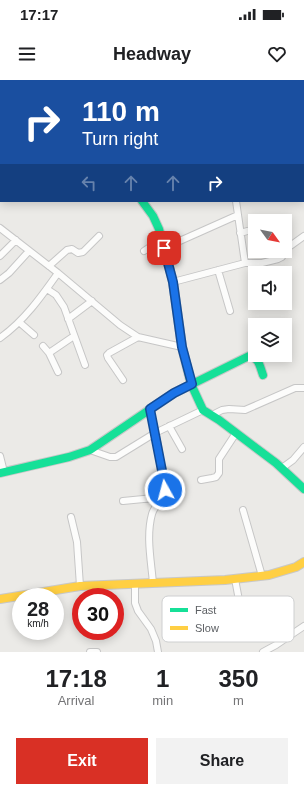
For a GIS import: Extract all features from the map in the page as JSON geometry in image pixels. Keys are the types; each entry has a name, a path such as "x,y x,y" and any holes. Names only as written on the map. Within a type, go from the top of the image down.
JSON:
{"street":[{"path":"143,202 153,216 159,229 173,282 182,347 192,384 203,410 212,415 282,468 304,489"},
{"path":"236,202 245,263"},
{"path":"144,251 238,215"},
{"path":"0,228 58,273 120,325 138,337 182,347"},
{"path":"240,233 248,231"},
{"path":"49,266 67,250 72,248 78,253 83,252 99,236"},
{"path":"173,282 245,263 262,263 282,257 286,249 304,236"},
{"path":"0,256 16,240"},
{"path":"0,280 9,273 29,251"},
{"path":"218,270 230,311"},
{"path":"0,338 11,330 38,301 58,273"},
{"path":"47,289 56,295 64,307 85,365"},
{"path":"68,318 92,301"},
{"path":"19,322 34,336"},
{"path":"49,353 74,336"},
{"path":"123,380 107,355 138,337"},
{"path":"43,346 49,353 58,372"},
{"path":"0,456 2,473 69,457 90,450 174,393 249,356 254,356 257,358 263,375"},
{"path":"212,415 222,410 245,410 295,388 304,388"},
{"path":"150,409 165,490 164,497 152,513 149,528 153,583"},
{"path":"90,450 110,457 116,457 155,433 203,410"},
{"path":"169,426 182,449"},
{"path":"201,480 216,477 219,473 219,460 236,433"},
{"path":"282,468 293,460 304,447"},
{"path":"123,501 164,497"},
{"path":"243,510 262,576"},
{"path":"71,517 77,542 80,586"},
{"path":"0,599 80,586 235,579 262,576 283,572 304,562"},
{"path":"235,579 238,596"},
{"path":"135,584 135,603 138,611 152,629 158,652"},
{"path":"294,633 304,626"},
{"path":"263,652 280,642"},
{"path":"90,652 97,652"}],"traffic: fast":[{"path":"143,202 153,216 159,229 173,282 182,347 191,384 203,410 219,420 276,463 304,489"},
{"path":"0,473 69,457 90,450 174,393 249,356 257,360 263,375"}],"traffic: slow":[{"path":"0,599 80,586 225,580 269,575 296,567 304,562"}],"route":[{"path":"164,248 173,282 182,347 192,384 174,393 150,409 158,445 165,490"}]}
